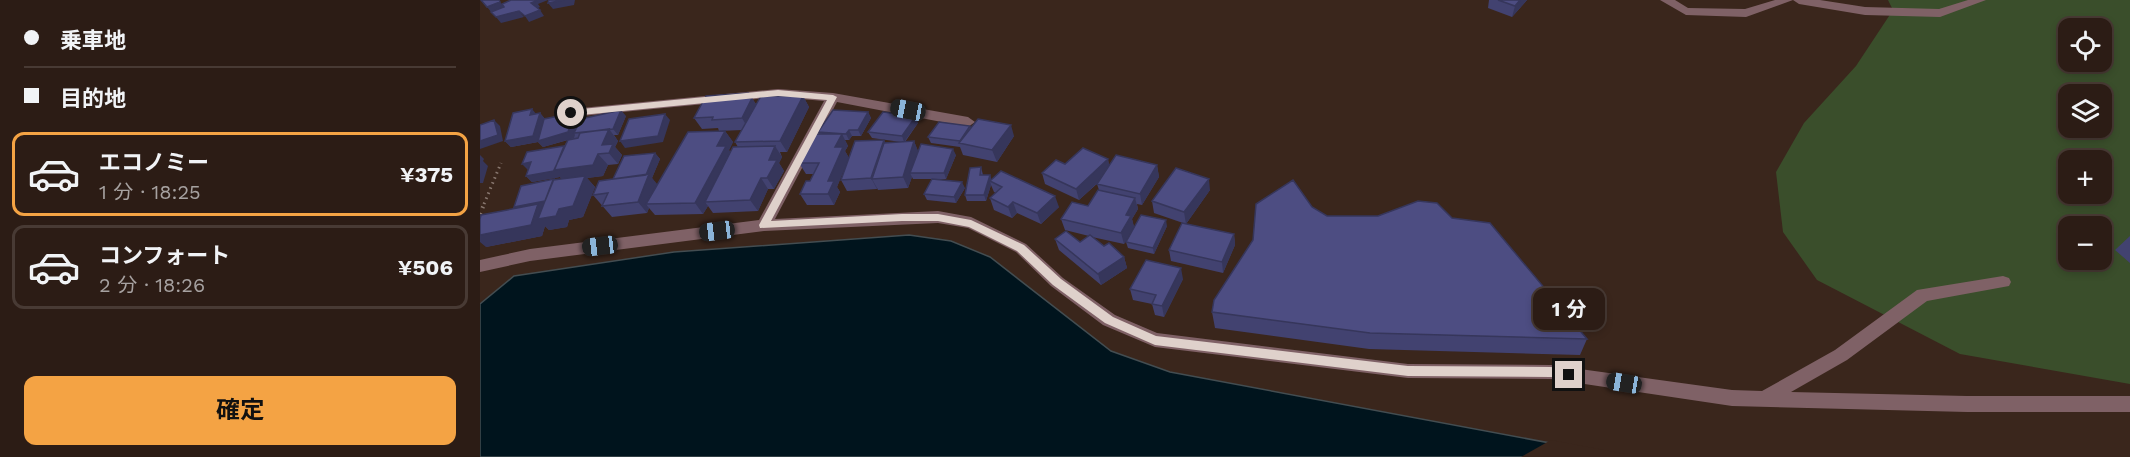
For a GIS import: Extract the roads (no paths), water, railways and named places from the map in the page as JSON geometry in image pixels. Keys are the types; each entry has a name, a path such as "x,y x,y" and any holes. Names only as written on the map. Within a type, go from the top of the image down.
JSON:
{"street":[{"path":"1666,0 1686,11 1746,13 1787,0"},
{"path":"1799,0 1865,11 1940,13 1980,0"},
{"path":"571,113 778,93 833,97 968,122"},
{"path":"764,225 833,97"},
{"path":"480,266 530,255 764,225 938,218 971,223 1021,248 1057,282 1109,320 1155,340 1408,371 1551,372 1732,398 1967,404 2130,404"},
{"path":"1764,398 1840,355 1923,295 2003,282"}],"water":[{"path":"909,235 951,241 990,257 1111,351 1170,372 1625,457 480,457 480,304 514,276 674,252"}]}
